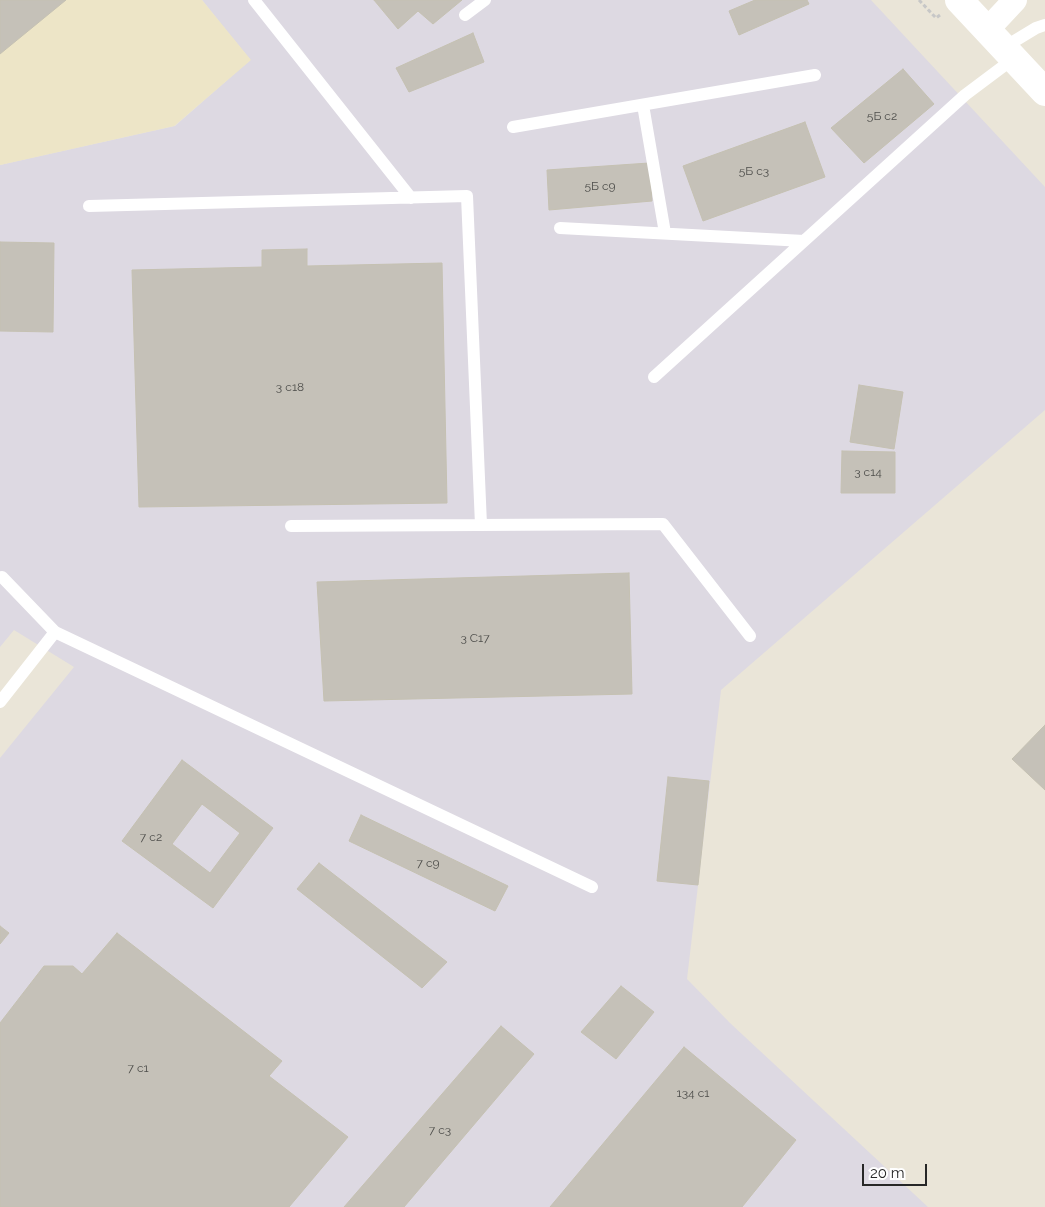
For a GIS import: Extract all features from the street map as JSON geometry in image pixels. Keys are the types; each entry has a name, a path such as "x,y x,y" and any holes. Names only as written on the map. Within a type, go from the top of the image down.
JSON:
{"main road":[{"path":"959,0 1045,92"}],"street":[{"path":"1001,46 1015,0"}],"lane":[{"path":"254,0 410,198"},
{"path":"466,15 485,0"},
{"path":"654,377 965,95 1001,46 1045,25"},
{"path":"514,127 815,75"},
{"path":"643,105 665,233"},
{"path":"89,206 467,196 481,525"},
{"path":"560,228 804,241"},
{"path":"291,526 663,524 750,636"},
{"path":"2,577 55,632 592,887"},
{"path":"0,702 55,632"}],"path":[{"path":"919,0 936,18"}],"shaded area":[{"path":"0,0 202,0 251,60 174,126 0,165"},
{"path":"202,0 871,0 1045,187 1045,410 721,690 687,979 730,1023 928,1207 0,1207 0,758 74,667 14,630 0,647 0,165 175,126 250,60"}],"building":[{"path":"0,0 66,0 0,54"},
{"path":"374,0 462,0 433,24 418,11 398,29"},
{"path":"755,0 807,0 809,4 739,35 729,11"},
{"path":"473,33 484,62 409,92 396,68"},
{"path":"903,69 934,104 864,163 831,128"},
{"path":"805,122 825,177 703,221 683,166"},
{"path":"649,163 652,201 549,210 547,170"},
{"path":"0,242 54,243 53,332 0,331"},
{"path":"307,249 307,266 442,263 447,503 139,507 132,270 262,267 262,250"},
{"path":"859,385 903,392 894,449 850,442"},
{"path":"842,451 895,452 895,493 841,493"},
{"path":"629,573 632,694 324,701 317,582"},
{"path":"1045,725 1045,790 1012,759"},
{"path":"182,760 273,828 213,908 122,841","holes":["202,804 240,833 210,873 172,844"]},
{"path":"668,777 709,781 698,885 657,881"},
{"path":"361,815 508,886 495,911 349,841"},
{"path":"319,863 447,962 422,988 297,889"},
{"path":"0,926 9,933 0,944"},
{"path":"117,933 282,1061 269,1076 348,1137 289,1207 0,1207 0,1023 44,966 73,966 82,974"},
{"path":"621,986 654,1012 616,1059 581,1032"},
{"path":"501,1026 534,1054 404,1207 344,1207"},
{"path":"684,1047 796,1140 742,1207 550,1207"}]}
